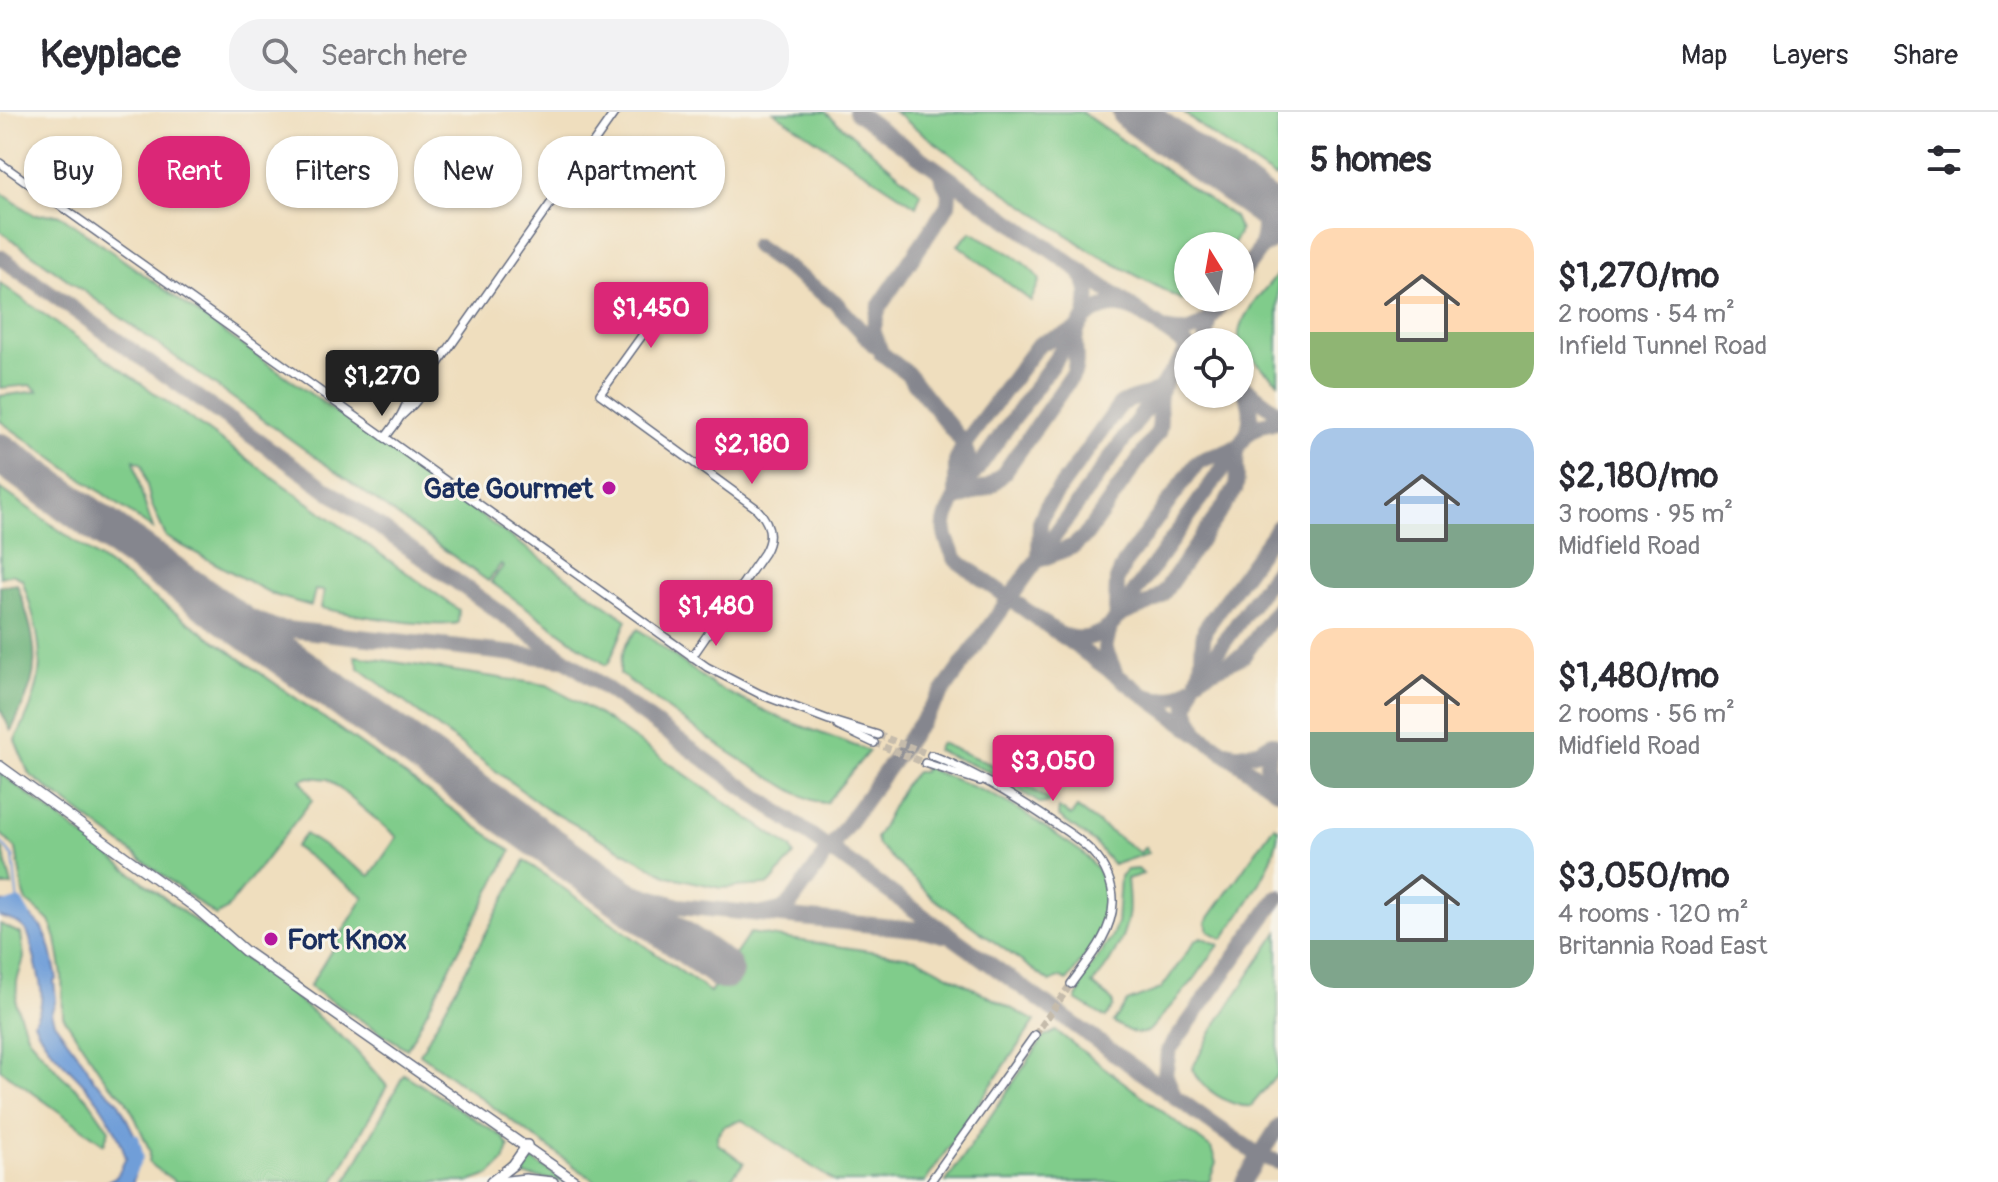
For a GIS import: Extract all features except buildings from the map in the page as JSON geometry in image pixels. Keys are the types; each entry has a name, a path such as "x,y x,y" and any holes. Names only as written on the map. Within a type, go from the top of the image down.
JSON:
{"street":[{"path":"385,438 412,406 423,385 615,112"},
{"path":"0,163 692,657 736,684 876,739"},
{"path":"677,287 600,394 756,508 768,523 770,539 764,553 692,657"},
{"path":"931,755 958,765 991,785"},
{"path":"925,763 1014,795 1095,854 1112,887 1113,903 1108,925 1098,946 1071,984"},
{"path":"0,766 196,908 245,951 576,1182"},
{"path":"930,1182 1035,1035"},
{"path":"491,1182 513,1165 527,1145"},
{"path":"499,1182 525,1179 553,1182"}],"green space":[{"path":"774,112 825,112 921,193 916,206"},
{"path":"894,112 1081,112 1234,217 1240,231 1174,232 1174,296 1092,252"},
{"path":"1183,112 1278,113 1278,175 1275,178"},
{"path":"0,192 34,215 57,214 63,217 627,620 609,663 606,665 491,582 503,566 501,564 488,581 0,231"},
{"path":"971,232 1026,265 1040,280 1031,301 958,245"},
{"path":"1278,274 1278,382 1254,360 1254,328 1240,328 1248,312 1254,312 1254,303"},
{"path":"0,283 459,610 458,623 411,622 321,608 324,591 315,590 311,606 274,595 166,537 151,503 142,464 134,460 153,529 0,421 0,396 38,391 31,385 0,388"},
{"path":"0,488 511,851 407,1049 309,987 364,897 295,847 305,834 370,876 397,837 328,779 309,777 301,780 312,800 226,910 216,916 29,774 15,740 34,697 40,661 39,643 22,579 12,574 0,577"},
{"path":"17,584 32,633 35,659 31,684 11,731 0,709 0,586"},
{"path":"638,629 716,687 780,718 869,751 826,803 796,793 718,745 620,674 624,650"},
{"path":"355,656 547,685 600,715 791,848 794,855 766,885 721,888 668,876 545,808 359,668"},
{"path":"940,743 1002,769 1051,802 1041,804 994,774 936,750"},
{"path":"924,767 1017,808 1083,853 1098,870 1104,886 1106,917 1096,941 1067,981 1061,977 1050,982 933,898 878,845 876,838 904,785 916,772 923,772"},
{"path":"0,773 286,990 350,1044 387,1086 334,1182 176,1182 149,1163 150,1151 124,1097 107,1082 63,1016 62,975 50,921 27,902 16,849 0,833"},
{"path":"1059,808 1071,816 1077,808 1140,853 1145,847 1148,853 1113,865 1095,843 1058,816"},
{"path":"1274,826 1278,828 1276,842 1266,871 1223,939 1209,931 1206,922"},
{"path":"0,847 3,850 12,886 0,886"},
{"path":"525,861 710,992 750,933 917,958 1035,1021 925,1182 835,1182 742,1120 724,1126 717,1136 718,1144 744,1163 728,1182 701,1182 696,1177 688,1177 683,1182 596,1182 420,1054"},
{"path":"1138,869 1143,874 1127,879 1129,912 1123,935 1110,962 1092,984 1113,1001 1106,1018 1076,1000 1081,991 1076,987 1110,940 1117,924 1120,876 1127,870"},
{"path":"0,924 21,934 24,958 17,981 16,1004 28,1037 60,1074 87,1098 109,1130 104,1144 0,1069"},
{"path":"1278,932 1278,1074 1251,1106 1234,1104 1209,1090 1192,1069 1214,1028"},
{"path":"1201,937 1219,945 1193,981 1149,1031 1135,1033 1113,1022 1127,1002 1161,989"},
{"path":"1056,1031 1211,1148 1216,1163 1209,1182 946,1182 1044,1037"},
{"path":"404,1074 503,1137 509,1147 504,1161 490,1175 469,1182 346,1182"},
{"path":"528,1157 567,1182 515,1174"}],"water":[{"path":"0,901 36,921 47,939 57,979 54,981 56,1000 51,1013 54,1022 93,1079 118,1101 139,1144 133,1182 106,1182 117,1176 126,1158 123,1149 96,1099 52,1050 34,1022 41,1006 41,989 30,940 21,925 0,917"}],"waterway":[{"path":"0,841 13,857 18,904"},
{"path":"0,910 18,904 26,918"},
{"path":"125,1182 138,1156 134,1139"}],"taxiway":[{"path":"856,112 1174,337"},
{"path":"940,173 949,193 948,205 879,307 873,330 881,353 907,373 963,443 970,463 966,481"},
{"path":"1253,198 1264,223 1259,250 1278,237"},
{"path":"1253,198 1278,201"},
{"path":"1254,257 1278,224"},
{"path":"756,246 835,302 874,345"},
{"path":"0,257 1217,1127 1260,1156 1278,1162"},
{"path":"1079,271 1088,293 1085,318"},
{"path":"1136,311 1109,306 1085,318 953,503 946,519 946,538 956,560 1278,791"},
{"path":"1205,326 1215,312"},
{"path":"1165,330 1189,331 1210,318"},
{"path":"1208,328 1210,318"},
{"path":"956,494 956,462 963,446 1037,346 1075,330"},
{"path":"957,499 990,486 1003,474 1074,373 1077,331"},
{"path":"763,914 784,909 791,903 1174,370"},
{"path":"1039,557 1040,522 1047,506 1120,405 1160,389"},
{"path":"1041,559 1074,546 1087,534 1158,432 1161,390"},
{"path":"1254,395 1278,413"},
{"path":"1110,627 1247,434 1250,408"},
{"path":"1247,434 1261,425 1278,421"},
{"path":"1116,615 1117,580 1124,564 1197,463 1236,447"},
{"path":"1118,617 1153,601 1164,592 1235,490 1238,448"},
{"path":"1198,678 1205,629 1278,527"},
{"path":"1202,673 1278,567"},
{"path":"189,588 227,608 277,628 561,659"},
{"path":"1202,675 1243,656 1278,608"},
{"path":"1065,636 1089,638 1110,627 1105,648 1115,672"},
{"path":"1151,697 1173,698 1192,687 1187,709 1196,729"},
{"path":"1227,752 1250,754 1272,743 1267,764 1276,788"},
{"path":"578,865 623,888 679,906 924,930 943,935"},
{"path":"1173,1093 1165,1074 1169,1050 1278,897"},
{"path":"1243,1182 1278,1127"}],"runway":[{"path":"1132,112 1278,216"},
{"path":"0,453 723,970"}],"tunnel":[{"path":"878,735 931,755"},
{"path":"874,743 925,763"},
{"path":"1035,1035 1071,984"}],"place":[{"name":"Gate Gourmet","path":"609,488"},
{"name":"Fort Knox","path":"271,939"}]}
